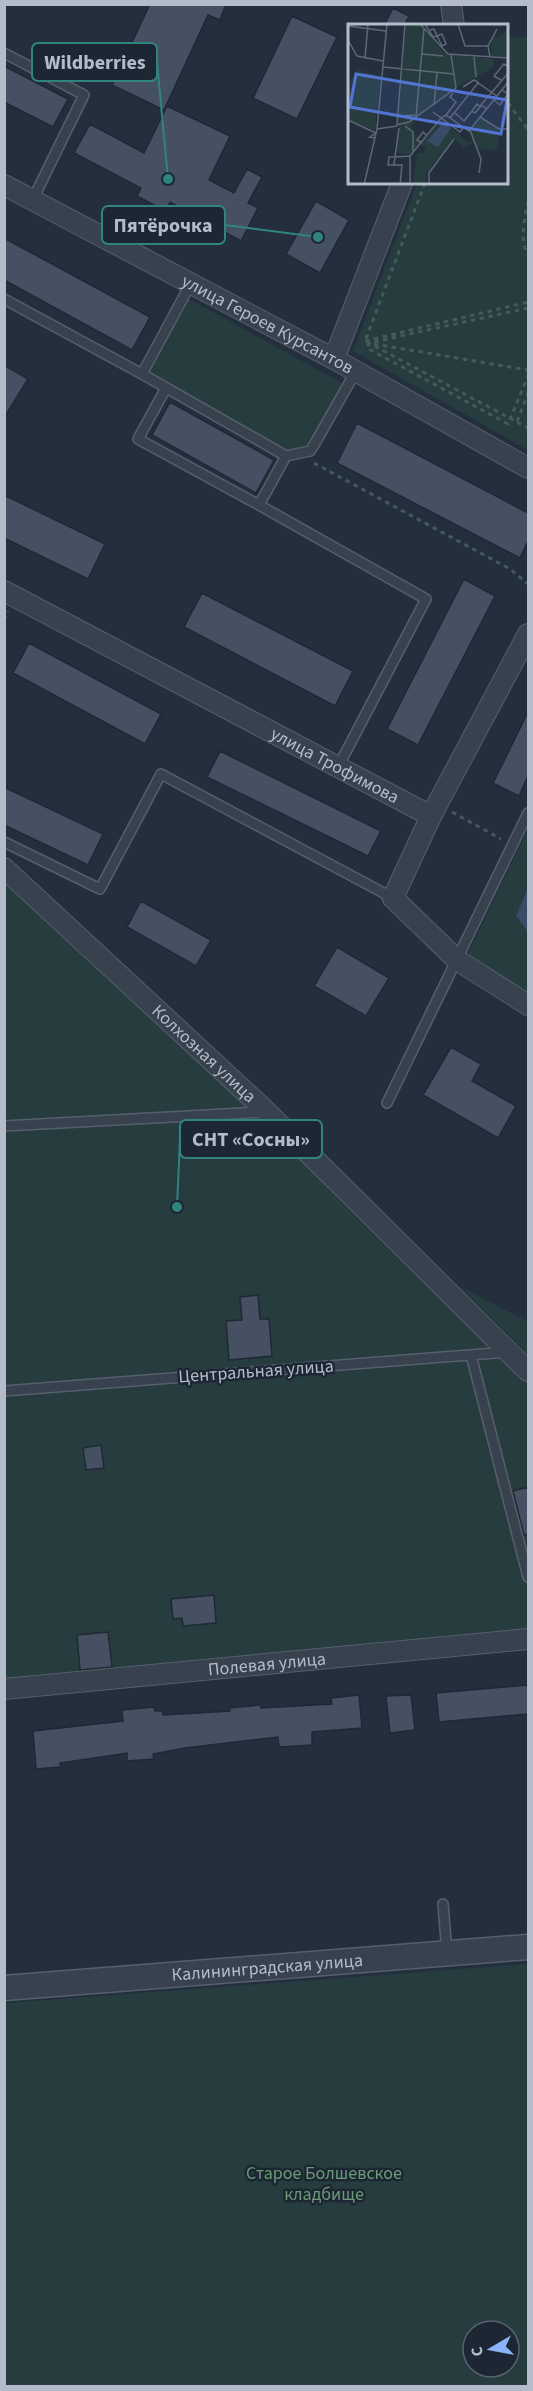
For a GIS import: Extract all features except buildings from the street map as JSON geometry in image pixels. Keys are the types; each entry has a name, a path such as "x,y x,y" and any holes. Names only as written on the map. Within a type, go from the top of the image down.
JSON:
{"street":[{"path":"452,4 454,24"},
{"name":"улица Героев Курсантов","path":"4,184 334,359 528,468"},
{"path":"334,359 402,184"},
{"name":"улица Трофимова","path":"4,591 431,816"},
{"path":"528,634 431,816 393,898 457,960 528,1005"},
{"name":"Колхозная улица","path":"4,868 266,1112 528,1371"},
{"name":"Полевая улица","path":"4,1689 528,1639"},
{"name":"Калининградская улица","path":"4,1988 418,1960 447,1953 528,1947"}],"lane":[{"path":"4,53 84,95 33,199"},
{"path":"142,374 192,283"},
{"path":"4,299 286,456 310,451 356,371"},
{"path":"166,388 138,439 426,599 338,767"},
{"path":"259,505 286,456"},
{"path":"4,842 100,889 161,774 393,898"},
{"path":"387,1103 528,813"},
{"path":"4,1126 266,1112"},
{"name":"Центральная улица","path":"4,1391 508,1352"},
{"path":"471,1355 528,1577"},
{"path":"443,1904 447,1953"}],"path":[{"path":"509,105 528,130"},
{"path":"367,342 425,184"},
{"path":"528,201 524,226 525,249 528,255"},
{"path":"367,342 528,302"},
{"path":"367,342 528,308"},
{"path":"345,330 528,428"},
{"path":"367,342 528,370"},
{"path":"511,419 528,376"},
{"path":"516,422 528,393"},
{"path":"299,455 510,569 528,584"},
{"path":"431,816 444,808 513,845"}],"green space":[{"path":"528,37 528,450 353,351 417,184 509,184 509,38"},
{"path":"187,298 344,384 307,448 287,453 147,373"},
{"path":"528,829 528,994 465,960"},
{"path":"4,877 204,1064 528,1383 528,1634 5,1683"},
{"path":"461,1287 528,1322 528,1355"},
{"name":"Старое Болшевское кладбище","path":"528,1964 528,2386 5,2386 5,2003"}],"water":[{"path":"528,888 528,932 516,916"}],"place":[{"name":"Wildberries","path":"168,179"},
{"name":"Пятёрочка","path":"318,237"},
{"name":"СНТ «Сосны»","path":"177,1207"}]}
